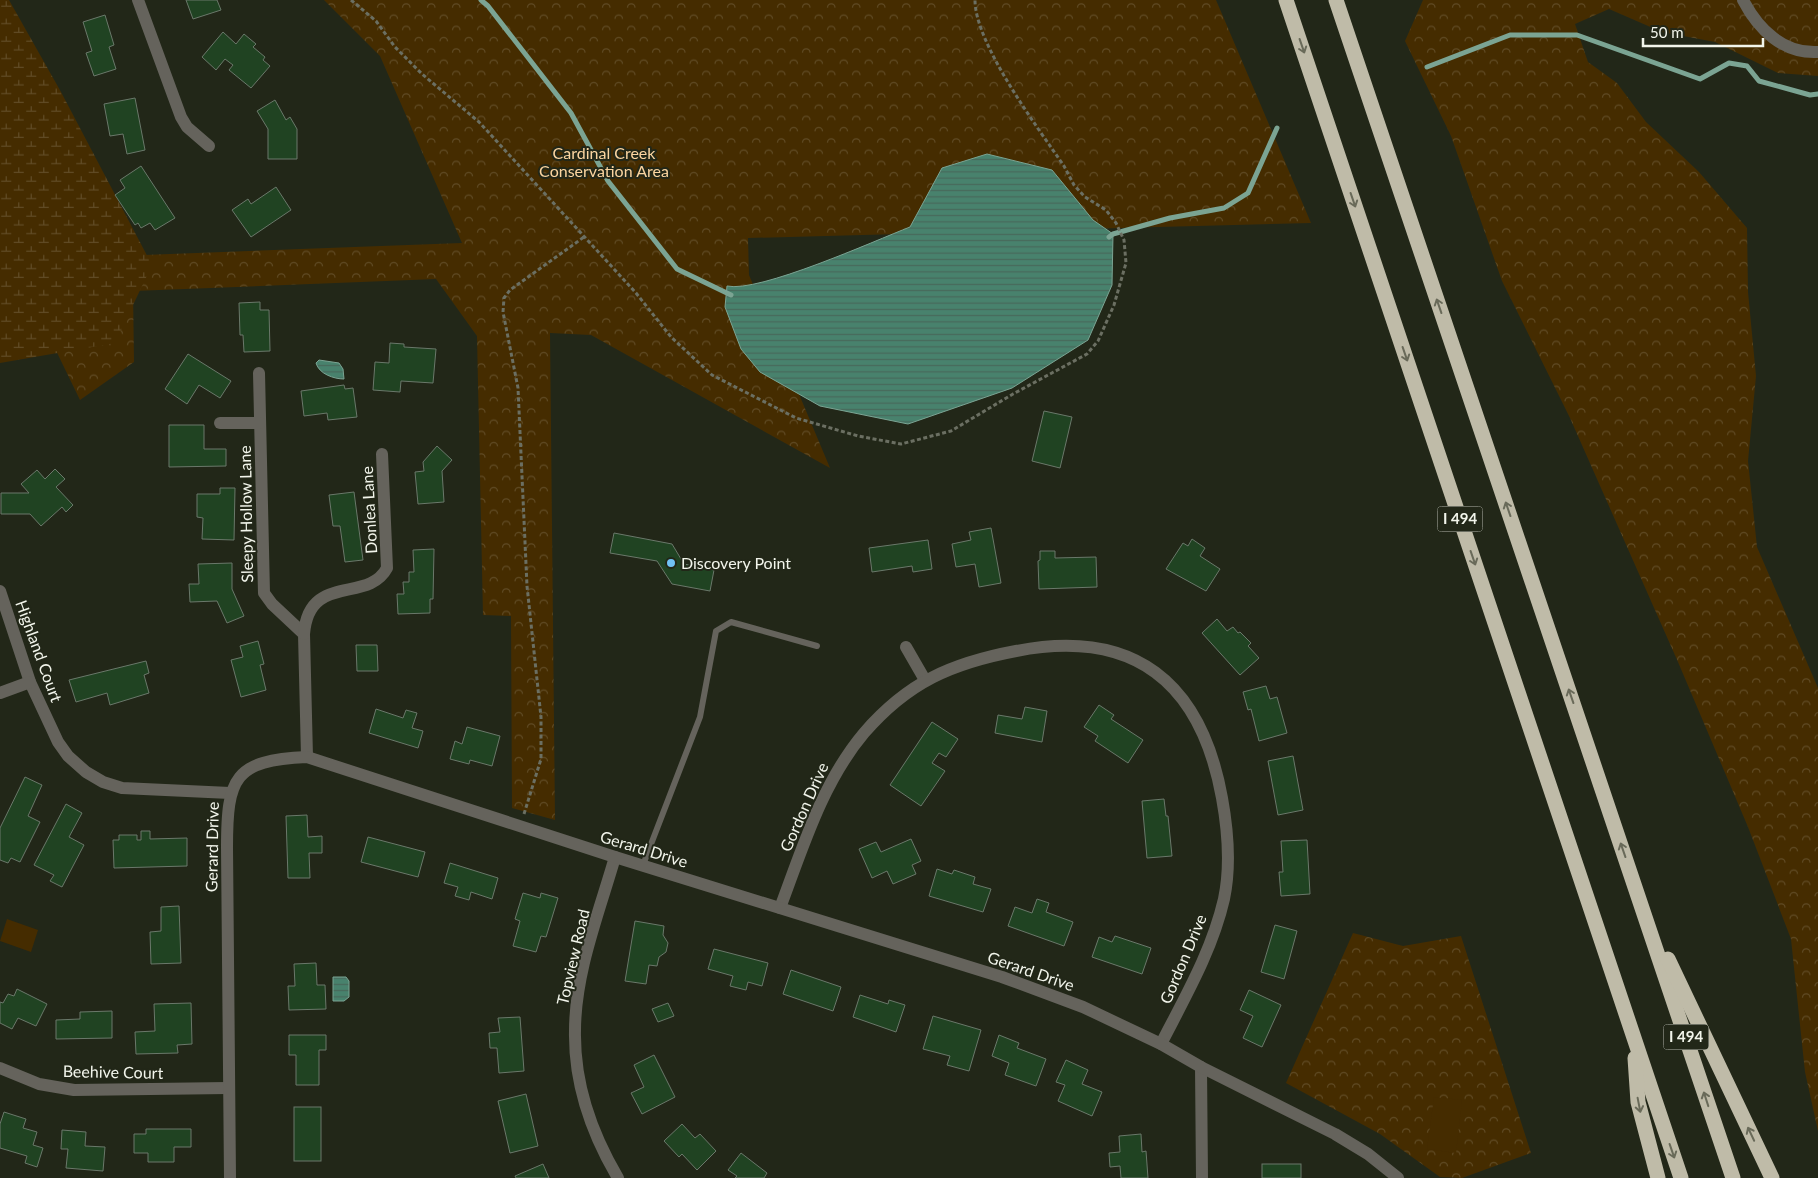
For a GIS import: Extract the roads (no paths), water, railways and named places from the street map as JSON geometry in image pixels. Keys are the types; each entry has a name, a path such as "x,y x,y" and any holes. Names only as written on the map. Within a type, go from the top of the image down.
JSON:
{"highway":[{"name":"I 494","path":"1286,0 1681,1178"},
{"name":"I 494","path":"1336,0 1733,1178"},
{"path":"1639,896 1772,1178"},
{"path":"1634,1039 1638,1102 1658,1178"}],"street":[{"path":"138,0 181,117 187,127 208,146"},
{"path":"1744,0 1758,25 1773,39 1792,48 1818,52"},
{"name":"Sleepy Hollow Lane","path":"260,373 264,592 272,604 304,634"},
{"path":"220,423 260,423"},
{"name":"Donlea Lane","path":"304,634 307,614 320,600 378,579 387,568 382,454"},
{"name":"Highland Court","path":"0,591 30,682 68,756 86,772 103,782 122,788 230,793"},
{"path":"304,634 307,757"},
{"name":"Gordon Drive","path":"780,908 818,810 845,757 886,710 926,680 950,667 1026,649 1069,646 1099,648 1129,656 1155,671 1178,691 1195,716 1208,745 1218,776 1226,817 1228,857 1224,898 1213,937 1197,975 1161,1044"},
{"path":"906,647 926,680"},
{"path":"0,693 30,682"},
{"name":"Gerard Drive","path":"230,1178 227,844 230,793 242,774 258,763 275,758 307,757 615,857 1002,977 1083,1006 1335,1134 1368,1154 1398,1178"},
{"name":"Topview Road","path":"615,857 581,979 575,1030 579,1074 588,1115 605,1156 618,1178"},
{"path":"1201,1067 1202,1178"},
{"name":"Beehive Court","path":"0,1068 39,1084 74,1090 228,1088"}],"lane":[{"path":"643,865 700,717 716,631 731,622 817,646"}],"waterway":[{"path":"481,0 488,6 571,113 608,181 677,269 731,295"},
{"path":"1427,67 1510,35 1577,35 1700,79 1729,63 1747,66 1759,81 1810,95 1818,94"},
{"path":"1109,237 1113,234 1170,218 1224,208 1248,193 1277,128"}],"place":[{"name":"Discovery Point","path":"671,563"}],"park label":[{"name":"Cardinal Creek Conservation Area","path":"604,162"}]}
